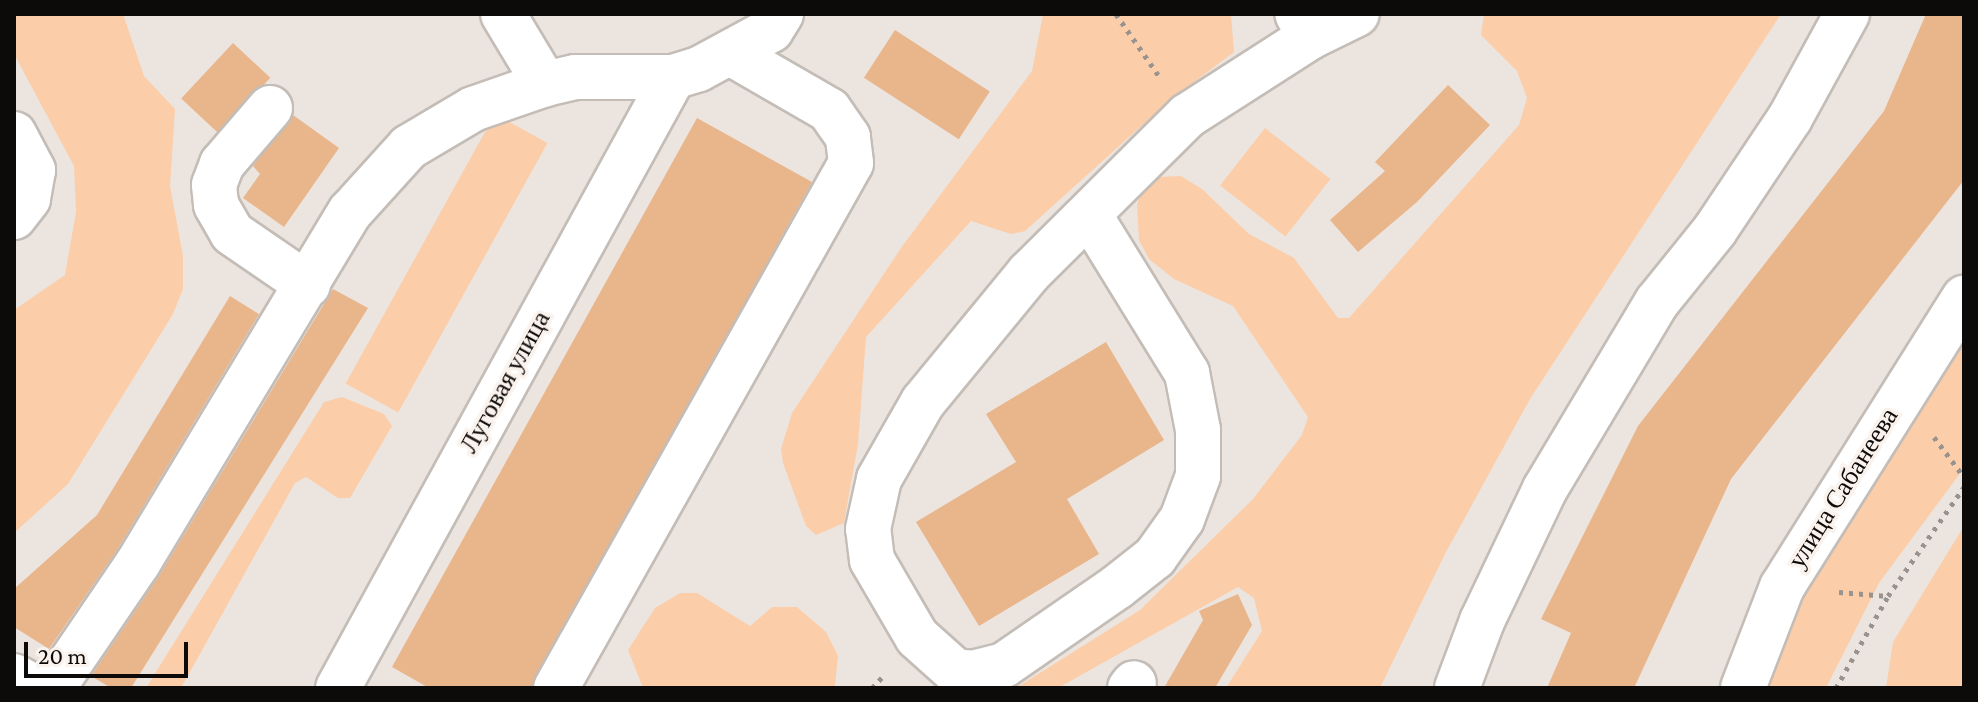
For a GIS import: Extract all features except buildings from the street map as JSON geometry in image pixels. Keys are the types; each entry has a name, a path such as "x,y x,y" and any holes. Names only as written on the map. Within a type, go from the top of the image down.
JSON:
{"street":[{"path":"503,14 545,84"},
{"path":"53,688 138,563 350,212 409,147 473,109 545,84 575,77 673,77 732,54 771,30 781,14"},
{"path":"1090,216 1187,373 1198,430 1198,476 1182,519 1155,557 1004,665 973,673 955,671 917,637 872,560 868,529 879,479 923,402 960,352 1029,273 1090,216 1187,116 1303,26 1357,14"},
{"path":"1457,688 1482,621 1545,489 1657,302 1715,230 1790,118 1847,14"},
{"path":"556,688 851,163 848,137 829,110 732,54"},
{"name":"Луговая улица","path":"351,683 673,77"},
{"path":"270,108 222,164 214,185 216,205 232,233 308,285"},
{"path":"14,134 33,170 28,199 14,217"},
{"name":"улица Сабанеева","path":"1743,688 1782,587 1964,298"},
{"path":"14,676 36,688"}],"path":[{"path":"1116,14 1187,116"},
{"path":"1836,688 1888,596 1964,487"}],"shaded area":[{"path":"14,14 123,14 144,76 175,109 170,186 183,256 183,289 173,314 68,484 14,533 14,310 65,275 76,212 74,166 14,54"},
{"path":"1043,14 1231,14 1234,52 1169,101 1025,231 1011,234 971,221 866,337 858,444 844,523 816,535 806,526 783,463 781,449 792,413 901,248 1032,71"},
{"path":"1484,14 1781,14 1530,399 1445,554 1380,688 1226,688 1262,631 1254,598 1238,587 1058,688 1016,688 1140,610 1253,499 1302,435 1308,417 1233,306 1174,279 1149,259 1139,240 1137,205 1142,188 1159,177 1181,176 1202,189 1249,234 1294,258 1338,318 1349,318 1519,125 1527,98 1517,71 1481,35"},
{"path":"495,114 547,143 398,412 346,383"},
{"path":"1265,128 1330,179 1285,237 1220,186"},
{"path":"1964,326 1964,468 1879,583 1826,688 1754,688 1766,646"},
{"path":"342,397 384,414 392,426 350,498 338,498 306,477 295,483 181,688 146,688 324,402"},
{"path":"1964,526 1964,688 1886,688 1893,642"},
{"path":"680,593 697,593 750,626 772,607 797,607 826,632 838,656 835,686 643,688 628,650 655,608"}]}
